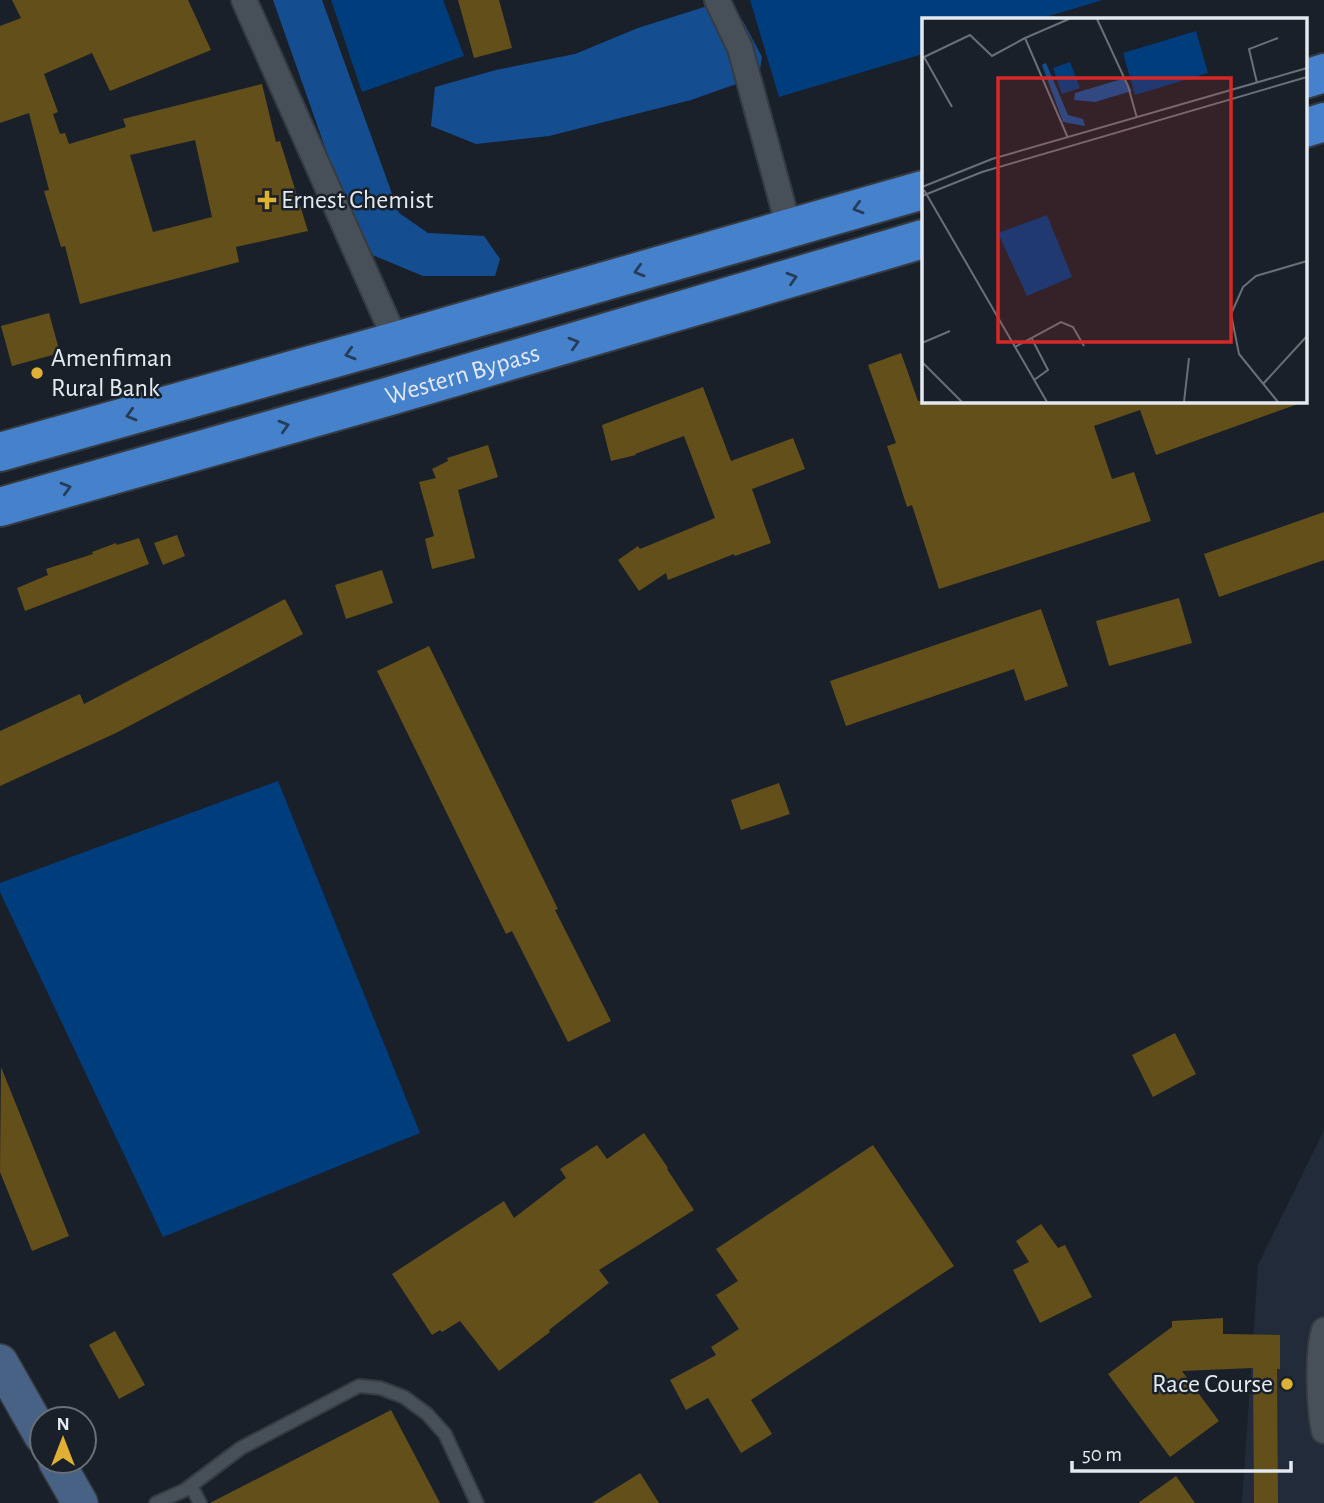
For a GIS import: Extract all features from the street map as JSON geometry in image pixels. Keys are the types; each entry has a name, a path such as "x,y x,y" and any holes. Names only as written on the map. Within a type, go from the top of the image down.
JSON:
{"highway":[{"path":"1306,79 1324,74"},
{"path":"1306,128 1324,122"},
{"name":"Western Bypass","path":"0,452 922,190"},
{"name":"Western Bypass","path":"0,507 404,392 922,239"}],"main road":[{"path":"0,1362 28,1411"},
{"path":"64,1475 80,1503"}],"street":[{"path":"244,0 396,341"},
{"path":"717,0 740,48 789,228"},
{"path":"1324,1330 1320,1344 1321,1418 1324,1431"}],"lane":[{"path":"156,1503 191,1486 241,1448 359,1386 380,1388 404,1397 427,1414 444,1434 477,1503"},
{"path":"191,1486 200,1503"}],"shaded area":[{"path":"273,0 322,0 399,213 428,233 484,236 500,259 495,276 423,276 370,254 344,201"},
{"path":"331,0 443,0 464,56 362,92"},
{"path":"750,0 1103,0 1042,18 922,18 922,54 779,97"},
{"path":"720,2 743,21 762,57 759,76 691,100 549,136 476,144 431,126 435,87 496,70 575,54 638,28"},
{"path":"278,781 420,1133 163,1237 0,892 0,883"},
{"name":"Race Course","path":"1324,1130 1324,1503 1242,1503 1258,1265"}],"building":[{"path":"12,0 188,0 211,50 110,91 92,53 44,74 58,112 53,114 60,134 65,133 69,144 126,127 123,119 262,84 276,142 280,141 308,231 236,247 239,262 80,304 65,246 61,247 44,191 49,190 29,113 0,123 0,26 21,18","holes":["195,140 212,217 153,232 130,155"]},
{"path":"458,0 499,0 512,48 474,58"},
{"path":"49,313 60,353 12,366 1,326"},
{"path":"901,353 918,401 922,402 1298,404 1156,455 1140,410 1094,426 1112,479 1134,472 1151,521 939,589 912,505 907,507 887,446 896,443 868,365"},
{"path":"703,387 731,461 793,438 805,469 752,489 771,543 735,556 734,554 668,580 666,573 639,591 618,560 638,546 640,549 715,518 684,436 636,455 611,461 602,425"},
{"path":"488,445 498,477 458,490 475,558 432,569 425,539 434,536 419,482 436,478 432,469 448,461 447,458"},
{"path":"1324,512 1324,560 1219,597 1204,554"},
{"path":"177,535 185,556 163,565 154,543"},
{"path":"139,538 149,564 25,611 17,588 48,575 46,569 93,554 92,552 116,543 117,545"},
{"path":"382,570 393,603 346,619 335,585"},
{"path":"1179,598 1192,643 1109,666 1096,621"},
{"path":"285,599 303,634 116,733 0,786 0,731 80,694 84,704"},
{"path":"1041,609 1068,686 1025,701 1014,669 846,726 830,681"},
{"path":"429,646 611,1021 568,1042 512,931 506,934 377,671"},
{"path":"779,783 790,814 741,830 731,800"},
{"path":"1175,1033 1196,1074 1153,1097 1132,1055"},
{"path":"1,1067 69,1236 32,1251 0,1172"},
{"path":"644,1133 694,1210 599,1270 609,1283 499,1371 460,1321 432,1335 392,1274 504,1201 514,1218 566,1178 560,1169 597,1145 607,1159"},
{"path":"873,1145 954,1266 751,1400 772,1434 741,1453 708,1398 686,1410 670,1380 716,1355 711,1347 739,1329 716,1295 738,1281 716,1249"},
{"path":"1041,1224 1058,1248 1065,1245 1092,1297 1040,1323 1013,1270 1029,1262 1016,1241"},
{"path":"1223,1318 1223,1334 1280,1335 1280,1369 1277,1369 1278,1503 1254,1503 1253,1368 1182,1371 1219,1421 1170,1457 1108,1374 1172,1327 1172,1321"},
{"path":"115,1331 145,1385 119,1399 89,1345"},
{"path":"391,1410 440,1503 210,1503"},
{"path":"640,1473 659,1503 592,1503"},
{"path":"1176,1476 1195,1503 1138,1503"}],"place":[{"name":"Ernest Chemist","path":"267,200"},
{"name":"Amenfiman Rural Bank","path":"37,373"},
{"name":"Race Course","path":"1287,1384"}]}
